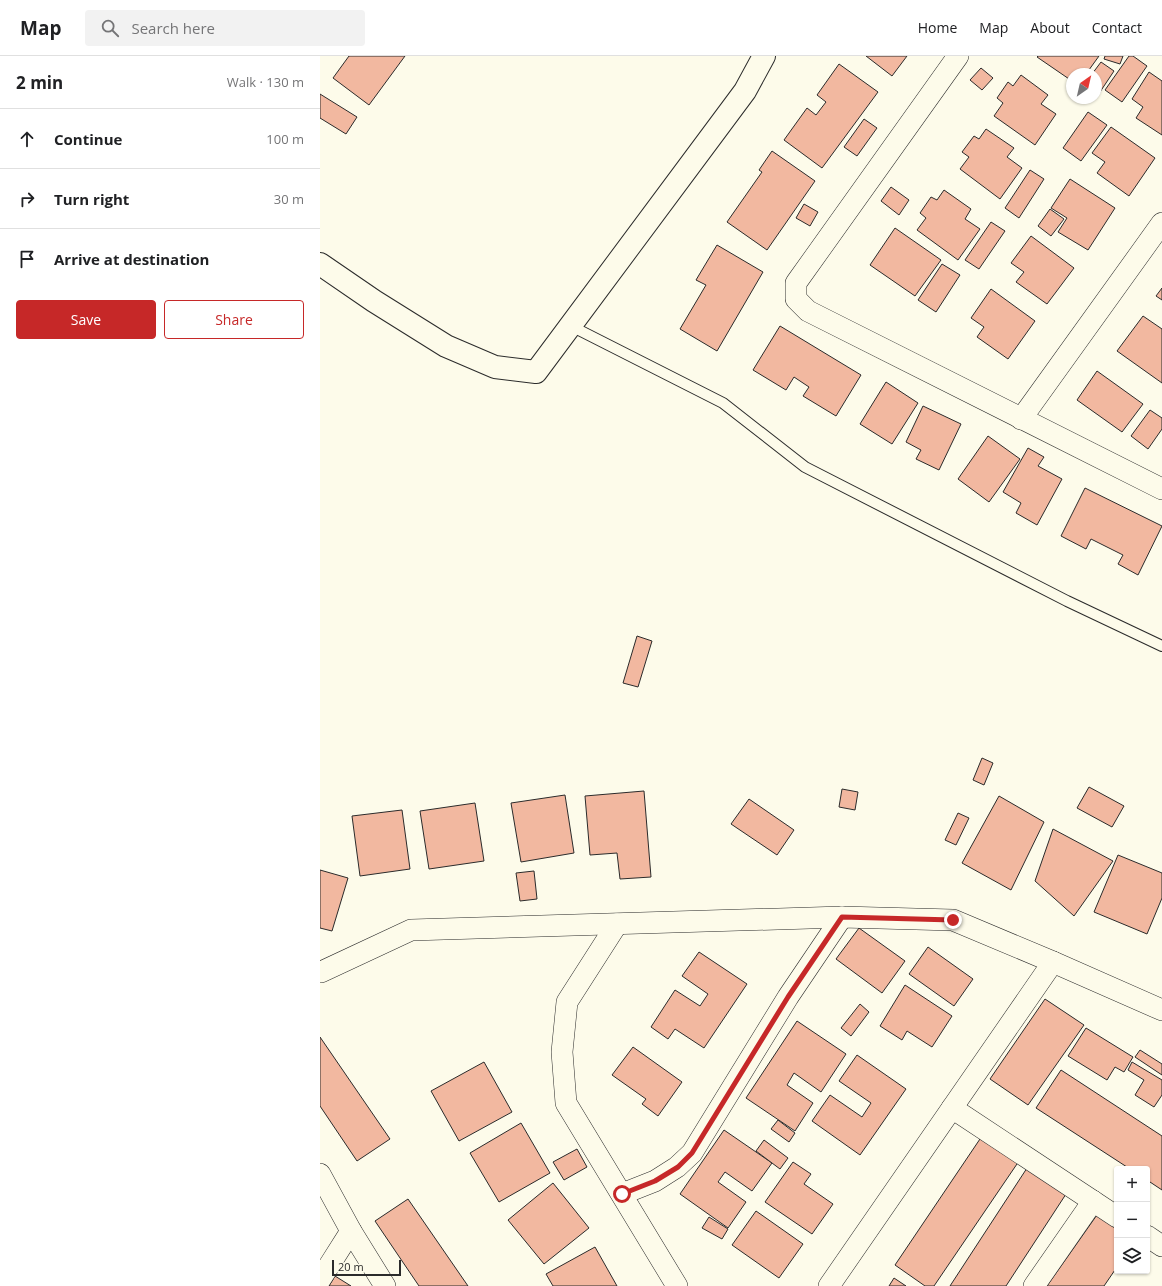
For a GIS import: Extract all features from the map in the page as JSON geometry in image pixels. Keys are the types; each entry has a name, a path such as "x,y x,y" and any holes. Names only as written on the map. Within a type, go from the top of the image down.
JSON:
{"street":[{"path":"320,264 374,301 446,346 495,368 536,372 745,91 764,56"},
{"path":"958,56 796,283 796,299 808,311 1162,489"},
{"path":"1022,419 1162,223"},
{"path":"622,1194 655,1181 678,1167 692,1153 788,997 842,917"},
{"path":"321,972 411,930 842,917 953,920 1162,1010"},
{"path":"617,924 567,1002 562,1052 566,1103 678,1286"},
{"path":"829,1286 1053,962"},
{"path":"952,1108 1114,1215"},
{"path":"320,1174 351,1231 385,1286"},
{"path":"1034,1286 1093,1201"},
{"path":"320,1280 351,1231"},
{"path":"1150,1238 1162,1246"}],"lane":[{"path":"571,326 723,402 805,467 1066,601 1162,646"}],"building":[{"path":"349,56 405,56 369,105 333,78"},
{"path":"866,56 907,56 892,76"},
{"path":"1099,56 1090,68 1066,68 1066,77 1037,57"},
{"path":"1105,56 1123,56 1120,64 1104,59"},
{"path":"1129,56 1133,56 1147,66 1122,102 1105,90"},
{"path":"1101,62 1114,71 1102,89 1102,68 1096,68"},
{"path":"839,64 878,92 822,168 784,140 807,108 816,115 826,102 817,95"},
{"path":"981,68 993,78 982,90 970,80"},
{"path":"1149,72 1162,81 1162,135 1136,118 1143,107 1132,99"},
{"path":"1021,75 1048,95 1041,104 1056,114 1035,145 994,116 1003,103 997,98 1008,82 1013,86"},
{"path":"320,94 357,117 346,134 320,118"},
{"path":"1088,112 1107,125 1081,161 1063,148"},
{"path":"864,119 877,128 857,156 844,147"},
{"path":"1111,127 1155,158 1129,196 1097,173 1105,162 1092,153"},
{"path":"986,129 1014,148 1007,157 1022,168 1000,199 960,169 969,157 962,152 974,136 979,139"},
{"path":"772,151 815,181 767,250 727,222 762,172 759,170"},
{"path":"1030,170 1044,179 1019,218 1005,208"},
{"path":"1070,179 1115,208 1088,250 1058,232 1067,218 1051,208"},
{"path":"891,187 909,200 899,215 881,201"},
{"path":"944,190 971,209 965,219 980,229 958,260 917,230 926,218 920,213 931,197 937,200"},
{"path":"804,204 818,212 810,226 796,218"},
{"path":"1050,209 1064,219 1051,236 1038,226"},
{"path":"991,222 1005,231 979,269 965,260"},
{"path":"895,228 941,260 915,296 870,265"},
{"path":"1031,236 1074,268 1047,304 1016,282 1024,272 1011,263"},
{"path":"717,245 763,272 717,351 680,329 706,285 696,280"},
{"path":"942,264 960,275 936,312 918,300"},
{"path":"1162,288 1162,300 1156,296"},
{"path":"991,289 1035,321 1008,359 977,337 984,327 971,318"},
{"path":"1143,316 1162,329 1162,383 1117,351"},
{"path":"780,326 861,375 836,416 803,396 809,387 794,377 786,390 753,370"},
{"path":"1097,371 1143,404 1122,432 1077,400"},
{"path":"886,382 918,403 892,444 860,424"},
{"path":"923,406 961,424 939,470 916,459 921,450 906,442"},
{"path":"1150,410 1162,418 1162,429 1148,449 1131,436"},
{"path":"988,436 1020,459 989,502 958,479"},
{"path":"1028,448 1044,457 1038,466 1062,479 1037,525 1016,513 1021,503 1003,492"},
{"path":"1085,488 1162,526 1138,575 1118,564 1123,555 1091,539 1086,549 1061,536"},
{"path":"637,636 652,641 638,687 623,683"},
{"path":"982,758 993,763 984,785 973,780"},
{"path":"1089,787 1124,806 1112,827 1077,808"},
{"path":"842,789 858,792 855,810 839,807"},
{"path":"644,791 651,877 620,879 617,853 590,855 585,796"},
{"path":"565,795 574,853 521,862 511,803"},
{"path":"999,796 1044,822 1011,890 962,863"},
{"path":"749,799 794,830 777,855 731,824"},
{"path":"475,803 484,861 429,869 420,811"},
{"path":"402,810 410,869 360,876 352,816"},
{"path":"958,813 969,818 956,845 945,840"},
{"path":"1053,829 1113,861 1074,916 1035,881"},
{"path":"1118,855 1162,873 1162,898 1147,934 1094,912"},
{"path":"320,870 348,878 332,931 320,928"},
{"path":"534,871 537,899 520,901 516,873"},
{"path":"859,928 905,961 882,993 836,959"},
{"path":"928,947 973,979 954,1006 909,974"},
{"path":"699,952 747,984 704,1048 675,1029 668,1039 651,1027 675,990 700,1006 708,994 682,976"},
{"path":"905,985 952,1016 932,1047 907,1031 902,1040 880,1026"},
{"path":"1045,999 1084,1025 1028,1105 990,1079"},
{"path":"860,1004 869,1012 851,1036 841,1028"},
{"path":"797,1021 846,1054 821,1092 794,1073 787,1085 813,1103 795,1131 746,1098"},
{"path":"1086,1028 1133,1057 1124,1072 1115,1067 1107,1080 1068,1056"},
{"path":"320,1037 390,1139 357,1161 320,1106"},
{"path":"633,1047 682,1082 658,1116 642,1104 646,1099 612,1075"},
{"path":"1140,1050 1162,1064 1162,1075 1135,1057"},
{"path":"857,1055 906,1089 860,1155 812,1121 830,1095 862,1117 871,1103 839,1081"},
{"path":"484,1062 512,1112 459,1141 431,1091"},
{"path":"1132,1062 1162,1080 1162,1095 1154,1107 1135,1095 1144,1080 1128,1070"},
{"path":"1061,1070 1162,1136 1162,1190 1150,1182 1150,1166 1125,1166 1036,1108"},
{"path":"778,1120 795,1133 789,1142 771,1129"},
{"path":"521,1123 550,1173 499,1202 470,1153"},
{"path":"724,1130 772,1163 752,1191 725,1172 718,1182 746,1202 728,1228 680,1194"},
{"path":"982,1136 1019,1161 934,1286 925,1286 895,1265"},
{"path":"764,1140 788,1158 780,1169 756,1151"},
{"path":"577,1149 587,1167 564,1180 553,1162"},
{"path":"793,1162 811,1174 804,1184 833,1204 812,1234 765,1202"},
{"path":"1029,1165 1068,1191 1006,1286 950,1286"},
{"path":"553,1183 589,1228 544,1264 508,1220"},
{"path":"408,1199 468,1286 419,1286 375,1221"},
{"path":"756,1211 803,1244 779,1278 732,1245"},
{"path":"1099,1212 1114,1223 1114,1271 1104,1286 1047,1286"},
{"path":"709,1217 728,1229 722,1239 702,1228"},
{"path":"595,1247 617,1286 553,1286 546,1274"},
{"path":"335,1276 351,1286 329,1286"},
{"path":"894,1278 906,1286 889,1286"}],"route":[{"path":"622,1194 655,1181 678,1167 692,1153 788,997 842,917 953,920"}]}
